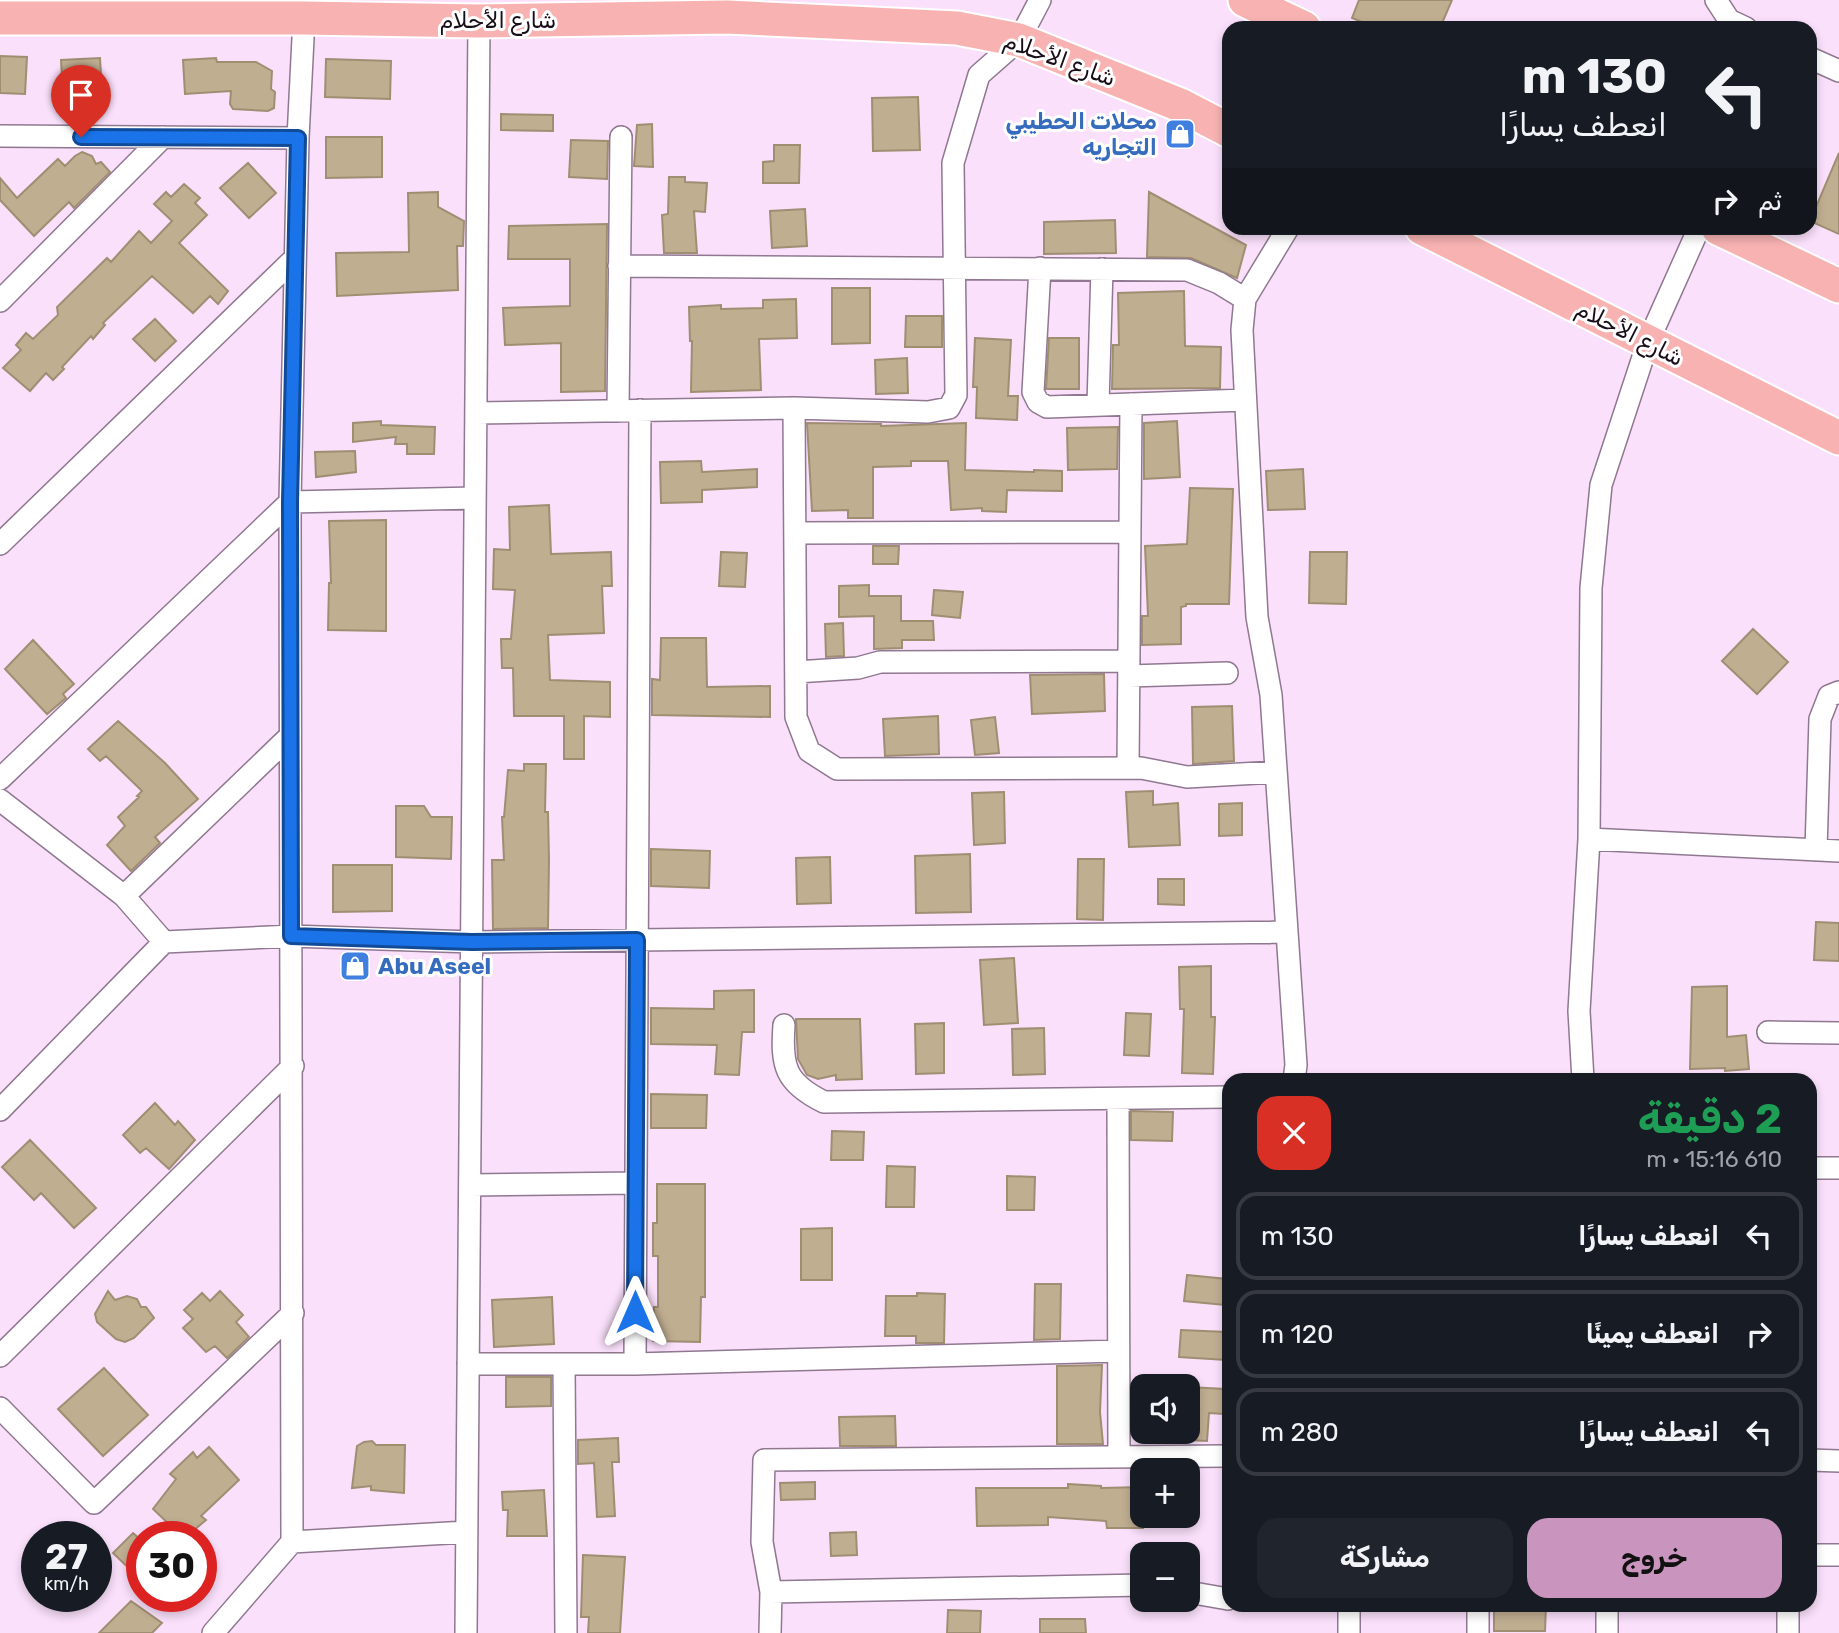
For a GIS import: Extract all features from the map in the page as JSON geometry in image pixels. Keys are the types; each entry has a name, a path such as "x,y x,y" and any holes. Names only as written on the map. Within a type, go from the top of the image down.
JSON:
{"main road":[{"path":"1245,0 1289,21"},
{"name":"شارع الأحلام","path":"0,18 480,21 727,17 957,28 1019,40 1180,105 1222,127"},
{"name":"شارع الأحلام","path":"1436,235 1839,438"},
{"path":"1733,235 1839,286"}],"street":[{"path":"476,412 794,408 928,412 949,408 956,395 953,163 979,75 1019,40 1040,0"},
{"path":"1716,0 1731,21"},
{"path":"213,1633 292,1542 290,502 298,138 304,18"},
{"path":"466,1633 480,21"},
{"path":"1817,61 1839,71"},
{"path":"0,136 298,138"},
{"path":"0,301 163,137"},
{"path":"618,411 621,137"},
{"path":"1284,235 1245,299 1242,330 1257,617 1271,695 1295,1073"},
{"path":"1583,1073 1579,1011 1589,839 1591,588 1601,485 1648,342 1696,235"},
{"path":"0,544 295,259"},
{"path":"619,265 1187,270 1219,283 1245,299"},
{"path":"1040,268 1033,392 1038,402 1047,407 1245,400"},
{"path":"1098,404 1102,269"},
{"path":"1128,768 1131,404"},
{"path":"794,408 796,717 809,751 838,769 1140,768 1186,776 1276,772"},
{"path":"635,1364 640,410"},
{"path":"0,779 290,502 475,498"},
{"path":"795,533 1130,532"},
{"path":"796,671 858,668 880,662 1227,673"},
{"path":"1816,850 1820,719 1829,696 1839,692"},
{"path":"124,896 289,737"},
{"path":"0,800 124,896 164,942"},
{"path":"1589,839 1839,851"},
{"path":"0,1110 164,942 291,936 472,942 1287,932"},
{"path":"784,1025 782,1054 789,1075 805,1093 824,1102 1222,1097"},
{"path":"1768,1032 1839,1033"},
{"path":"0,1356 293,1066"},
{"path":"1118,1098 1119,1457"},
{"path":"1817,1168 1839,1168"},
{"path":"470,1185 636,1183"},
{"path":"0,1408 94,1503 293,1313"},
{"path":"468,1364 635,1364 1118,1351"},
{"path":"564,1364 566,1633"},
{"path":"770,1633 771,1592 762,1542 764,1460 1222,1456"},
{"path":"1817,1460 1839,1461"},
{"path":"292,1542 466,1532"},
{"path":"1817,1555 1839,1555"},
{"path":"771,1592 1130,1585"},
{"path":"1200,1594 1222,1598"},
{"path":"1349,1612 1349,1633"},
{"path":"1477,1612 1478,1633"},
{"path":"1607,1612 1607,1633"},
{"path":"1788,1612 1788,1633"}],"building":[{"path":"1359,0 1452,0 1443,21 1360,21 1352,18"},
{"path":"0,56 27,57 25,94 0,93"},
{"path":"100,58 102,92 63,94 61,60"},
{"path":"216,58 217,62 256,62 272,71 274,108 268,111 233,109 230,104 231,91 185,94 183,60"},
{"path":"326,59 391,61 390,99 325,97"},
{"path":"918,97 920,150 873,151 872,98"},
{"path":"501,114 553,115 553,131 501,130"},
{"path":"652,124 653,167 634,166 637,125"},
{"path":"326,137 382,137 382,177 326,178"},
{"path":"571,140 608,141 607,179 569,177"},
{"path":"774,145 800,145 799,183 763,183 763,162 774,161"},
{"path":"82,152 92,156 96,164 101,162 110,172 74,208 69,202 34,236 0,200 0,178 17,198 58,159 65,166"},
{"path":"1839,153 1839,234 1817,224 1817,205"},
{"path":"248,163 276,193 249,218 220,188"},
{"path":"669,177 685,177 685,182 707,183 705,212 694,211 697,253 664,253 662,215 668,214"},
{"path":"184,184 200,198 195,203 207,215 179,243 228,291 218,304 210,296 193,313 152,276 103,323 105,325 93,339 91,336 53,380 46,373 30,391 3,368 21,350 16,345 26,333 33,339 58,315 57,307 107,258 111,262 139,231 151,243 172,221 154,204 166,192 171,197"},
{"path":"438,192 438,207 464,221 463,246 457,246 458,290 337,296 336,253 409,252 408,193"},
{"path":"1149,192 1222,232 1222,235 1228,235 1246,245 1237,278 1191,258 1147,257"},
{"path":"805,209 807,246 772,248 770,211"},
{"path":"1115,220 1116,253 1044,254 1044,222"},
{"path":"607,224 605,391 561,392 561,343 505,345 503,308 570,306 570,259 508,259 509,226"},
{"path":"832,288 870,288 870,343 832,344"},
{"path":"1184,291 1185,346 1221,347 1220,388 1112,389 1113,345 1119,345 1118,293"},
{"path":"796,299 797,338 759,339 761,390 691,392 692,341 689,307 721,305 721,309 763,308 763,300"},
{"path":"906,316 942,316 942,347 905,347"},
{"path":"155,319 176,341 155,361 133,339"},
{"path":"975,338 1011,340 1008,396 1018,396 1017,420 976,418 977,387 973,387"},
{"path":"1049,338 1079,338 1079,389 1046,389"},
{"path":"907,358 908,393 876,394 875,360"},
{"path":"381,421 381,425 435,427 434,454 407,454 407,444 395,444 396,437 353,442 353,423"},
{"path":"1177,421 1180,477 1144,479 1144,423"},
{"path":"807,423 881,426 966,423 965,470 1062,471 1062,491 1007,490 1006,512 982,511 982,508 951,510 948,461 911,461 911,466 873,467 873,518 848,518 848,510 812,511"},
{"path":"1118,427 1117,469 1068,470 1067,428"},
{"path":"355,451 356,472 316,477 315,452"},
{"path":"701,461 702,472 757,469 757,487 702,490 702,502 661,503 660,462"},
{"path":"1303,469 1305,509 1268,510 1266,471"},
{"path":"1190,488 1233,489 1229,604 1186,604 1181,607 1181,644 1142,645 1142,616 1148,616 1145,546 1187,544"},
{"path":"549,505 551,554 611,552 612,586 602,586 604,633 548,635 550,680 610,682 610,717 584,716 584,759 564,759 564,716 514,716 513,668 502,668 501,639 511,639 515,590 493,589 494,549 510,550 509,507"},
{"path":"386,520 386,631 328,630 331,583 329,521"},
{"path":"873,546 899,546 898,564 873,564"},
{"path":"721,552 747,553 745,587 719,586"},
{"path":"1310,552 1347,552 1346,604 1309,603"},
{"path":"869,585 869,596 901,596 901,621 933,621 934,640 902,640 902,648 874,649 874,616 839,617 839,586"},
{"path":"934,590 963,592 960,618 932,615"},
{"path":"843,623 844,656 826,657 825,624"},
{"path":"1753,629 1788,662 1757,694 1722,661"},
{"path":"661,638 706,638 707,687 770,686 770,717 652,715 652,679 660,680"},
{"path":"33,640 74,684 63,694 66,698 47,714 5,669"},
{"path":"1104,674 1105,711 1032,714 1030,675"},
{"path":"1232,706 1234,761 1193,764 1192,707"},
{"path":"938,716 939,754 885,756 883,719"},
{"path":"995,717 999,753 975,755 971,720"},
{"path":"118,721 165,763 198,799 155,837 160,843 131,871 107,845 125,826 118,817 142,791 106,756 100,761 88,749"},
{"path":"524,764 546,764 548,928 493,929 492,860 504,860 502,817 508,770 524,771"},
{"path":"1153,791 1153,805 1178,803 1180,845 1129,847 1126,792"},
{"path":"1004,792 1005,843 974,845 972,793"},
{"path":"1242,803 1242,835 1219,836 1219,804"},
{"path":"396,806 424,806 431,817 452,817 451,859 396,857"},
{"path":"651,849 710,851 709,888 651,886"},
{"path":"970,854 971,912 916,913 915,856"},
{"path":"830,857 831,903 797,904 796,858"},
{"path":"1078,859 1104,859 1103,920 1077,919"},
{"path":"333,865 392,865 392,911 333,912"},
{"path":"1158,879 1184,879 1184,905 1158,904"},
{"path":"1816,922 1839,923 1839,961 1814,960"},
{"path":"1014,958 1018,1023 984,1025 980,960"},
{"path":"1211,966 1211,1017 1215,1017 1213,1074 1182,1073 1184,1009 1180,1009 1179,967"},
{"path":"1727,986 1727,1037 1746,1035 1749,1069 1690,1069 1692,987"},
{"path":"754,990 754,1032 742,1032 739,1075 715,1074 717,1045 651,1044 651,1008 714,1009 714,991"},
{"path":"1126,1013 1151,1014 1149,1056 1124,1055"},
{"path":"796,1019 860,1019 862,1079 836,1080 836,1075 818,1079 807,1075 798,1059"},
{"path":"944,1023 944,1073 916,1074 915,1024"},
{"path":"1044,1028 1045,1074 1013,1075 1012,1029"},
{"path":"651,1094 707,1095 706,1128 651,1128"},
{"path":"155,1103 175,1125 178,1121 195,1140 169,1169 146,1148 140,1153 123,1135"},
{"path":"1131,1111 1173,1112 1172,1141 1131,1140"},
{"path":"832,1131 864,1132 863,1160 831,1160"},
{"path":"30,1140 96,1208 74,1228 41,1193 34,1200 2,1167"},
{"path":"887,1166 915,1167 914,1207 886,1207"},
{"path":"1007,1176 1035,1177 1034,1210 1007,1210"},
{"path":"657,1184 705,1184 705,1297 701,1297 700,1342 653,1341 654,1307 658,1307 658,1256 653,1256 653,1223 657,1223"},
{"path":"832,1228 832,1280 801,1280 801,1229"},
{"path":"1187,1275 1222,1278 1222,1305 1184,1301"},
{"path":"1035,1284 1061,1284 1060,1339 1034,1340"},
{"path":"108,1291 115,1300 127,1296 137,1299 141,1307 146,1307 154,1318 134,1338 125,1342 116,1339 97,1322 95,1314"},
{"path":"220,1291 243,1315 236,1322 249,1337 227,1358 215,1346 206,1352 183,1328 193,1319 184,1310 202,1293 210,1301"},
{"path":"917,1293 945,1294 944,1343 916,1343 916,1336 885,1336 886,1296 917,1296"},
{"path":"552,1297 554,1344 494,1347 492,1300"},
{"path":"1181,1330 1222,1332 1222,1360 1179,1357"},
{"path":"1102,1365 1100,1412 1103,1444 1057,1444 1057,1366"},
{"path":"104,1368 148,1415 103,1456 58,1409"},
{"path":"506,1377 551,1377 551,1406 506,1407"},
{"path":"1200,1388 1222,1389 1222,1414 1209,1413 1207,1441 1200,1441"},
{"path":"895,1416 896,1446 840,1446 839,1417"},
{"path":"618,1438 619,1462 612,1462 615,1516 597,1517 594,1463 578,1464 578,1440"},
{"path":"372,1441 376,1445 405,1445 404,1493 371,1490 371,1486 352,1488 357,1446"},
{"path":"209,1447 239,1480 201,1516 205,1521 166,1521 153,1509 176,1479 170,1474 193,1452 197,1458"},
{"path":"815,1482 815,1499 781,1500 780,1483"},
{"path":"1068,1484 1101,1488 1130,1487 1130,1528 1107,1528 1106,1521 1048,1517 1048,1525 977,1526 976,1488 1068,1488"},
{"path":"544,1490 547,1536 507,1536 508,1510 503,1510 502,1492"},
{"path":"856,1532 857,1555 831,1556 830,1533"},
{"path":"126,1540 126,1566 113,1553"},
{"path":"583,1555 625,1557 620,1633 588,1633 589,1617 581,1617"},
{"path":"126,1606 126,1612 146,1612 162,1623 152,1633 99,1633"},
{"path":"948,1610 981,1611 980,1633 947,1633"},
{"path":"1494,1612 1546,1612 1545,1631 1494,1631"},
{"path":"1040,1619 1085,1619 1086,1633 1040,1633"}],"place":[{"name":"محلات الحطيبي التجاريه","path":"1180,134"},
{"name":"Abu Aseel","path":"355,966"}],"route":[{"path":"81,137 298,138 290,502 291,936 472,942 637,940 635,1312"}]}
